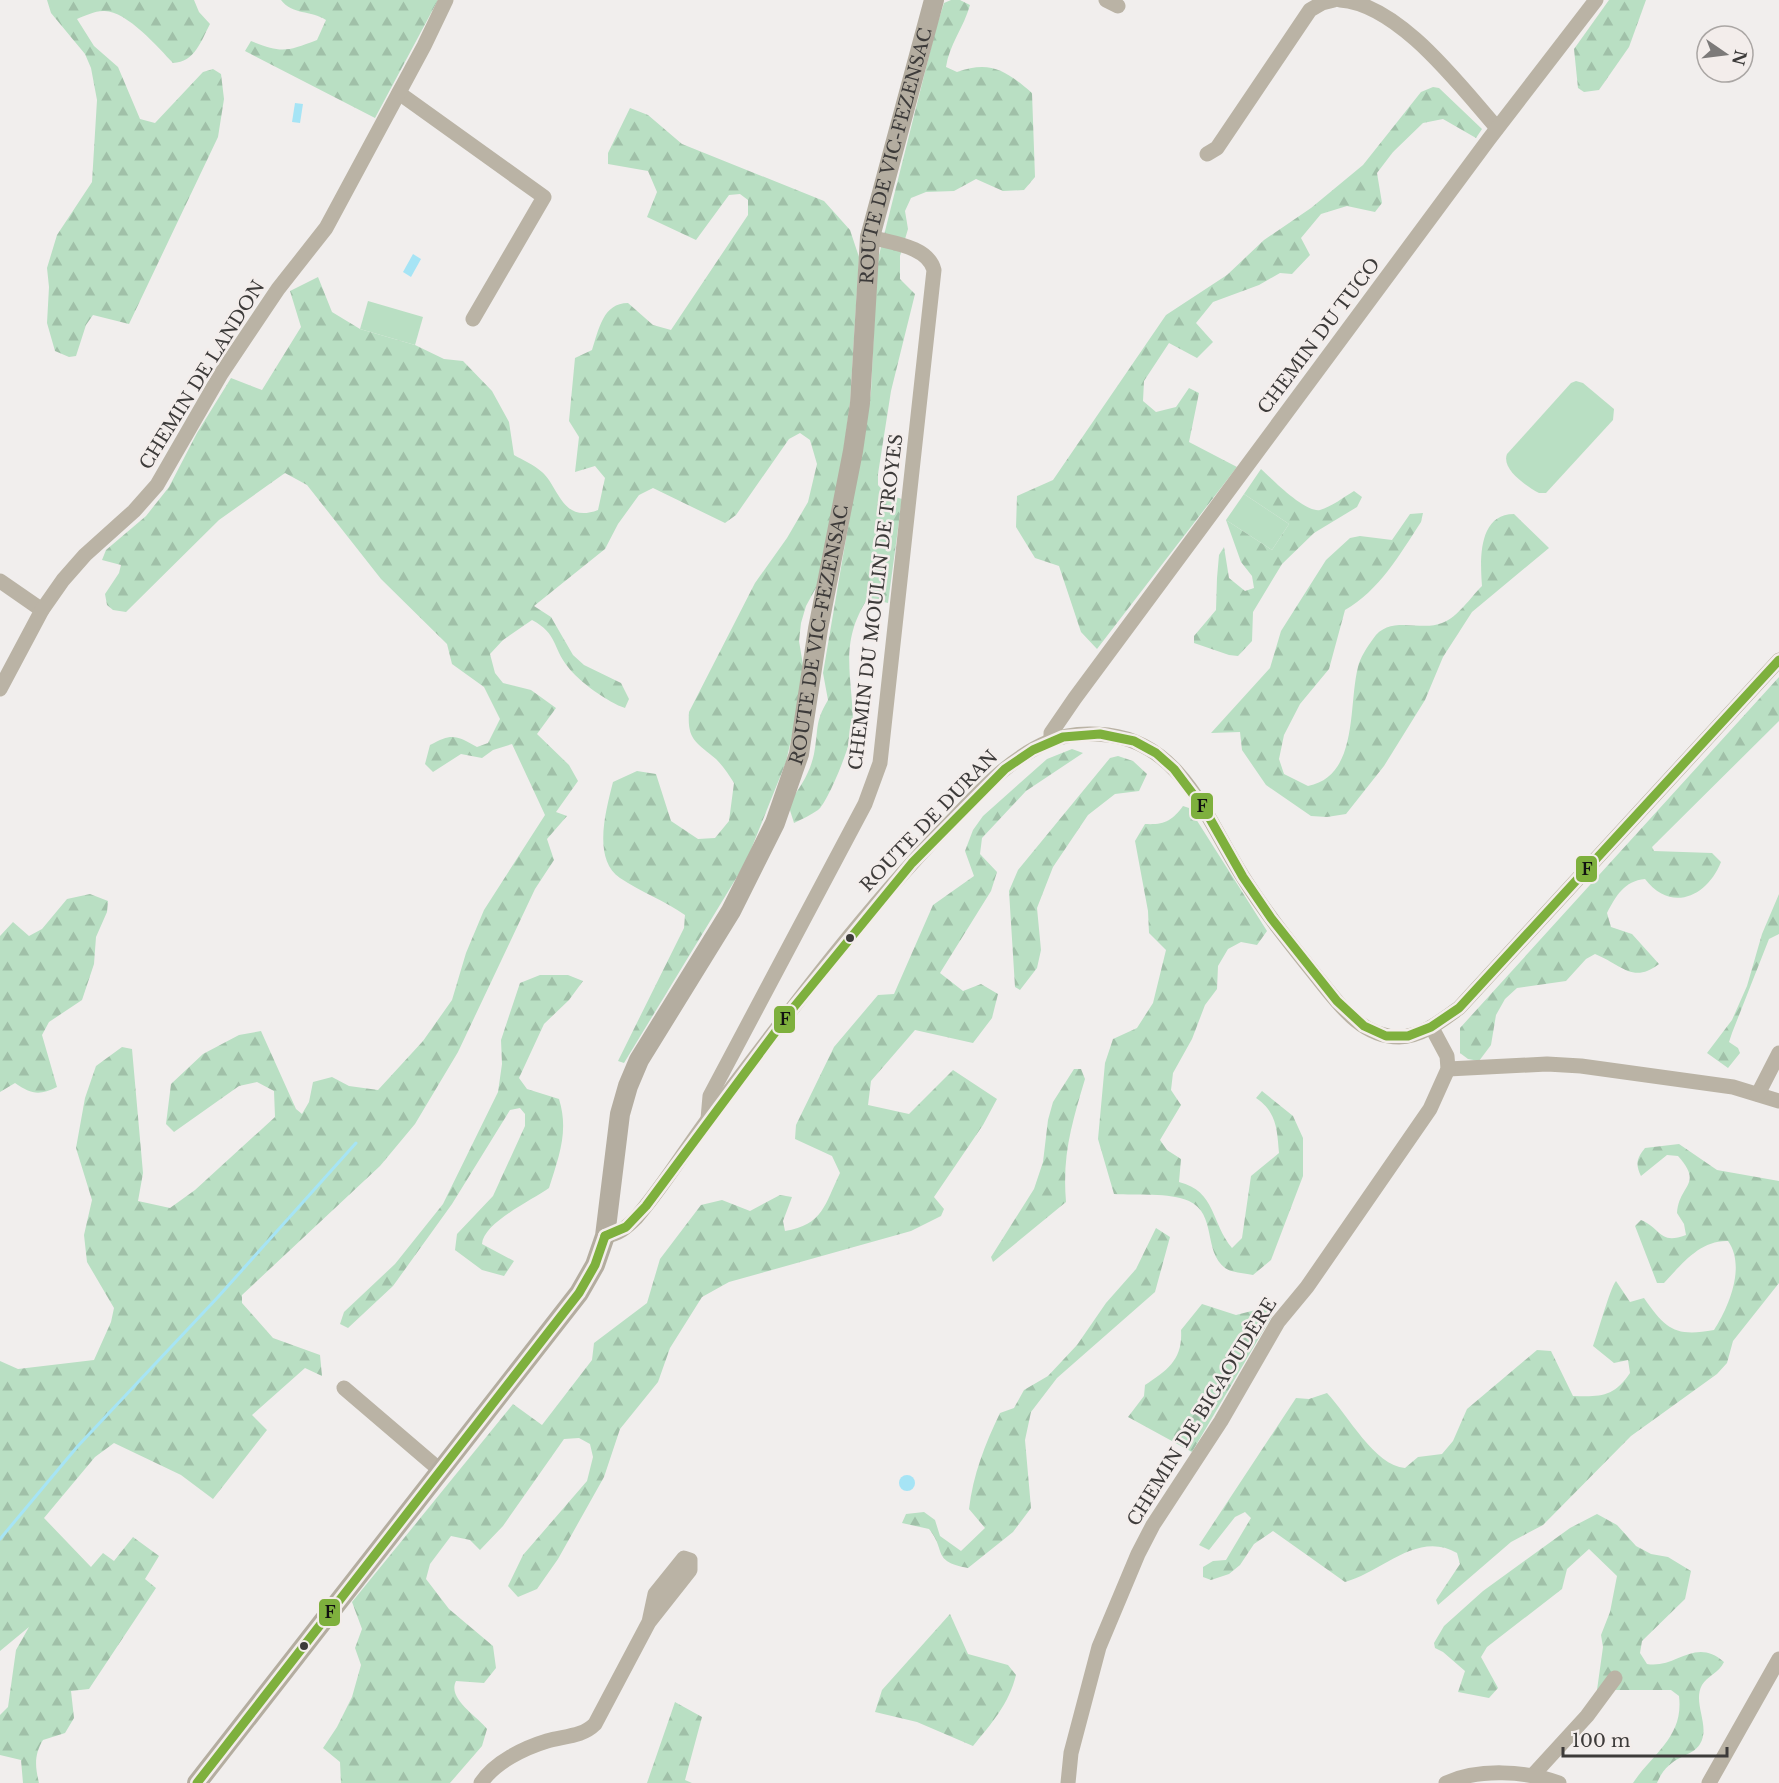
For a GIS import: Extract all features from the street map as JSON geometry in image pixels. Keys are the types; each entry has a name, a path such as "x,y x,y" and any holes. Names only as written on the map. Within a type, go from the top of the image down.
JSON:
{"main road":[{"name":"ROUTE DE VIC-FEZENSAC","path":"197,1783 579,1293 595,1265 605,1236 616,1146 628,1086 639,1059 736,902 775,823 799,754 818,629 856,432 870,237 934,0"}],"street":[{"name":"CHEMIN DE LANDON","path":"0,689 42,610 85,555 134,511 157,484 221,374 278,289 337,210 375,133 399,93 447,0"},
{"path":"1207,154 1217,148 1310,10 1322,3 1334,0"},
{"path":"1340,0 1360,3 1373,9 1433,55 1497,128"},
{"name":"CHEMIN DU TUCO","path":"1051,740 1051,733 1075,698 1497,128 1596,0"},
{"path":"399,93 544,196 473,319"},
{"name":"CHEMIN DU MOULIN DE TROYES","path":"708,1119 710,1096 865,804 880,763 934,270 932,263 923,254 870,237"},
{"path":"0,581 42,610"},
{"path":"1779,660 1459,1008 1432,1028 1447,1056 1448,1070 1547,1065 1581,1066 1733,1087 1779,1101"},
{"name":"CHEMIN DU TUCO","path":"1071,735 1070,713 1075,698"},
{"name":"ROUTE DE DURAN","path":"605,1236 621,1231 638,1215 708,1119 900,874 1005,769 1025,753 1051,740 1093,733 1117,736 1138,743 1171,764 1192,789 1250,886 1348,1015 1370,1030 1386,1035 1413,1035 1432,1028"},
{"path":"1758,1094 1779,1053"},
{"name":"CHEMIN DE BIGAOUDÈRE","path":"1068,1783 1071,1753 1099,1647 1148,1534 1221,1420 1278,1322 1307,1287 1430,1109 1448,1070"},
{"path":"344,1388 441,1471"},
{"path":"481,1783 499,1764 536,1746 581,1734 595,1724 649,1622 690,1570"},
{"path":"1709,1783 1779,1659"},
{"path":"1533,1775 1587,1716 1615,1678"},
{"path":"1446,1783 1459,1777 1477,1775 1533,1775 1559,1783"}],"green space":[{"path":"47,0 194,0 199,12 210,24 196,50 181,62 173,63 141,31 112,12 93,13 77,19 94,46 118,67 140,119 155,123 203,72 213,69 221,74 224,99 218,137 129,324 93,315 86,325 76,356 69,357 55,351 47,323 49,287 47,268 57,235 92,182 97,100 91,68 85,54 51,13"},
{"path":"281,0 438,0 375,118 245,51 251,41 284,50 317,40 326,20 291,8"},
{"path":"960,0 970,5 950,51 946,67 957,72 979,67 998,70 1032,93 1035,177 1024,190 1003,191 976,179 954,191 926,192 911,198 905,211 908,229 900,256 900,279 915,294 891,391 878,474 878,485 886,494 902,499 888,603 868,598 859,615 850,646 853,727 849,744 822,805 815,812 794,823 788,804 810,768 819,721 828,700 823,673 871,392 877,263 936,28 944,3"},
{"path":"1609,0 1646,0 1629,47 1599,90 1584,92 1578,88 1574,49"},
{"path":"1433,87 1439,88 1482,129 1476,138 1443,119 1423,123 1393,152 1377,173 1382,203 1375,212 1347,206 1321,214 1301,238 1310,255 1292,274 1280,273 1259,285 1213,302 1196,323 1213,342 1197,358 1169,343 1144,381 1143,401 1156,412 1176,407 1189,388 1199,393 1189,442 1237,467 1097,649 1081,632 1059,566 1035,558 1016,527 1017,496 1053,480 1166,315 1227,275 1264,240 1311,208 1363,165 1421,92"},
{"path":"630,108 648,115 682,144 824,201 850,230 859,257 850,403 844,449 823,575 806,606 801,623 799,641 805,677 786,762 746,862 624,1063 618,1061 684,928 685,915 628,883 611,870 606,859 603,833 613,782 637,771 656,774 671,821 698,839 715,838 729,821 734,783 719,762 694,740 691,735 689,712 755,583 787,538 808,502 817,464 810,440 800,433 789,439 736,515 725,523 653,488 639,495 618,524 605,549 534,606 551,617 573,655 584,665 621,683 629,699 625,708 603,697 579,679 563,660 551,636 532,620 503,640 490,654 495,673 503,683 531,690 556,708 537,734 569,765 578,781 556,812 567,816 547,839 554,860 535,889 458,1052 415,1124 380,1166 242,1295 242,1303 273,1338 320,1355 322,1376 305,1368 252,1415 267,1430 213,1499 181,1475 114,1443 95,1457 44,1518 91,1567 103,1553 114,1561 133,1537 159,1556 145,1579 156,1588 89,1689 71,1691 74,1718 65,1733 43,1740 36,1761 39,1783 23,1783 21,1760 0,1755 0,1715 8,1707 16,1650 29,1627 0,1651 0,1361 18,1369 94,1360 111,1322 114,1308 87,1262 84,1235 92,1200 76,1148 85,1098 96,1066 122,1047 132,1049 143,1173 138,1201 170,1208 195,1190 275,1117 274,1091 257,1082 239,1086 174,1132 166,1124 171,1084 203,1054 239,1035 261,1031 296,1109 302,1114 309,1102 313,1082 332,1077 349,1086 378,1090 423,1041 452,1000 466,953 484,910 545,815 512,744 493,750 482,758 461,754 433,772 425,764 430,745 449,737 459,738 477,747 488,743 500,719 484,687 452,664 447,644 381,579 307,485 285,473 219,520 126,612 113,610 107,605 105,594 119,573 121,565 102,560 106,550 146,516 169,487 197,433 231,378 262,390 301,327 290,291 318,277 332,312 360,329 415,345 444,359 463,361 492,391 509,422 514,455 542,472 569,508 576,512 586,513 598,510 605,478 595,466 575,472 579,437 569,421 575,358 592,350 607,312 620,304 628,303 653,325 671,330 748,215 748,200 740,194 729,195 696,240 647,217 657,192 648,171 608,164 608,153"},
{"path":"368,301 423,317 415,345 360,329"},
{"path":"1576,381 1583,383 1614,409 1613,420 1546,493 1539,493 1522,482 1511,471 1506,460 1507,454 1571,383"},
{"path":"1261,469 1298,501 1314,510 1329,507 1354,491 1362,497 1357,507 1314,533 1282,564 1253,612 1252,641 1238,656 1229,655 1194,643 1194,636 1216,610 1219,555 1224,547 1229,578 1245,591 1254,588 1252,576 1241,562 1226,520 1272,550 1289,524 1244,494"},
{"path":"1244,494 1289,524 1272,550 1226,520"},
{"path":"1423,513 1421,522 1388,571 1368,593 1345,610 1329,669 1300,704 1284,735 1279,759 1284,774 1308,786 1324,780 1336,769 1344,754 1359,664 1368,645 1380,632 1396,625 1425,626 1442,623 1459,612 1482,586 1481,564 1484,540 1494,522 1502,516 1514,514 1549,548 1472,612 1443,657 1425,700 1384,766 1346,814 1327,817 1311,816 1266,785 1242,750 1240,732 1211,733 1270,668 1281,631 1326,560 1350,538 1360,536 1392,540 1410,514"},
{"path":"1779,677 1779,721 1652,847 1654,851 1712,853 1721,862 1715,874 1698,892 1677,898 1666,896 1645,879 1638,880 1622,890 1607,913 1611,927 1632,934 1659,964 1650,970 1634,973 1595,954 1586,959 1566,981 1517,988 1505,999 1496,1015 1491,1045 1479,1061 1468,1059 1460,1053 1460,1028"},
{"path":"1072,749 1083,753 1026,791 982,838 980,854 997,872 991,891 940,973 963,991 981,984 998,994 992,1018 973,1043 915,1030 871,1081 868,1105 909,1114 953,1070 997,1099 983,1125 934,1197 944,1209 941,1216 911,1231 729,1282 702,1297 670,1348 658,1382 620,1429 604,1477 558,1559 537,1589 518,1597 508,1586 523,1555 587,1481 593,1457 590,1444 579,1438 564,1439 503,1526 480,1550 470,1540 451,1536 430,1564 426,1579 449,1609 493,1646 496,1668 484,1683 456,1681 454,1688 459,1701 487,1729 482,1746 450,1783 341,1783 340,1762 323,1748 352,1697 361,1665 355,1648 362,1629 352,1602 513,1404 542,1425 592,1360 594,1343 647,1303 660,1259 701,1205 722,1200 750,1211 780,1195 792,1197 783,1221 785,1231 808,1224 821,1211 840,1173 832,1156 795,1139 796,1125 834,1047 878,995 894,994 933,905 974,876 965,851 973,830 983,816 1047,759"},
{"path":"1118,756 1133,761 1147,774 1139,791 1115,794 1088,815 1053,867 1037,908 1041,950 1037,968 1020,990 1015,987 1009,891 1018,870 1110,758"},
{"path":"1183,806 1189,808 1267,931 1257,945 1241,942 1228,949 1218,966 1217,989 1205,1005 1192,1039 1173,1073 1171,1090 1181,1105 1160,1140 1167,1150 1181,1159 1179,1182 1191,1186 1206,1200 1232,1248 1242,1238 1251,1176 1279,1153 1275,1122 1268,1109 1256,1098 1262,1091 1293,1116 1303,1138 1303,1176 1271,1260 1253,1275 1228,1270 1218,1261 1207,1223 1198,1207 1189,1201 1163,1195 1114,1194 1098,1139 1105,1063 1113,1039 1137,1028 1153,1003 1166,950 1149,933 1148,911 1135,841 1145,824 1167,821"},
{"path":"90,894 108,901 107,912 96,937 94,964 82,1000 49,1022 42,1035 57,1087 40,1093 26,1090 15,1083 0,1092 0,936 13,922 29,936 42,929 67,899"},
{"path":"1779,894 1779,934 1769,939 1732,1033 1729,1042 1738,1048 1740,1053 1728,1068 1707,1053 1732,1020 1747,986 1762,934"},
{"path":"540,975 568,975 583,981 569,1000 544,1024 519,1078 527,1089 559,1099 563,1133 549,1188 499,1220 484,1236 482,1244 514,1261 504,1276 482,1270 455,1250 457,1234 493,1196 525,1126 525,1114 520,1108 510,1110 452,1204 393,1286 348,1328 340,1324 344,1312 395,1264 443,1204 498,1092 502,1064 501,1040 520,983"},
{"path":"1074,1069 1081,1069 1085,1079 1072,1125 1067,1154 1066,1202 993,1262 991,1257 1034,1189 1043,1162 1048,1120 1053,1102"},
{"path":"1679,1144 1717,1170 1779,1181 1779,1283 1733,1341 1727,1363 1717,1374 1631,1436 1543,1525 1511,1542 1438,1605 1436,1600 1460,1564 1457,1553 1442,1547 1413,1550 1345,1582 1273,1531 1254,1544 1240,1565 1229,1574 1211,1580 1203,1577 1203,1567 1213,1561 1226,1560 1251,1518 1245,1512 1235,1517 1209,1550 1199,1545 1296,1398 1309,1399 1327,1393 1372,1449 1394,1465 1405,1468 1418,1457 1442,1454 1453,1441 1467,1409 1537,1350 1551,1351 1573,1396 1606,1394 1618,1387 1630,1373 1628,1360 1614,1363 1593,1346 1607,1301 1616,1281 1630,1302 1644,1298 1659,1317 1673,1329 1690,1332 1714,1330 1730,1298 1735,1274 1736,1262 1728,1241 1709,1244 1700,1249 1692,1254 1664,1283 1657,1283 1635,1226 1641,1220 1665,1237 1677,1238 1686,1235 1684,1224 1677,1213 1690,1179 1686,1166 1678,1156 1667,1155 1641,1176 1638,1168 1639,1158 1645,1148"},
{"path":"1156,1228 1170,1237 1155,1292 1057,1378 1031,1412 1025,1440 1031,1508 1013,1532 968,1568 949,1562 941,1554 929,1529 902,1523 906,1514 924,1512 935,1520 940,1536 961,1551 985,1528 969,1509 980,1460 1000,1413 1014,1408 1024,1390 1048,1376 1077,1345 1106,1303 1136,1269"},
{"path":"1202,1304 1236,1315 1271,1306 1276,1309 1192,1452 1128,1417 1144,1396 1145,1385 1167,1369 1177,1356 1181,1330"},
{"path":"1597,1514 1617,1525 1636,1546 1651,1554 1668,1557 1691,1571 1685,1599 1642,1641 1640,1653 1647,1664 1667,1662 1686,1655 1704,1652 1724,1662 1704,1682 1699,1692 1704,1730 1700,1744 1692,1752 1668,1767 1657,1783 1633,1783 1672,1734 1677,1723 1679,1696 1671,1690 1597,1690 1603,1647 1601,1635 1610,1612 1617,1576 1589,1549 1567,1569 1562,1589 1487,1647 1481,1657 1498,1688 1489,1698 1458,1692 1465,1671 1435,1648 1434,1643 1444,1626 1483,1591 1570,1528"},
{"path":"950,1614 968,1654 1008,1665 1016,1675 1004,1704 993,1722 973,1746 917,1722 875,1712 882,1690"},
{"path":"675,1702 702,1717 685,1780 692,1783 647,1783"}],"water":[{"path":"295,103 303,104 300,123 292,122"},
{"path":"413,254 421,259 411,277 403,272"},
{"path":"907,1475 913,1477 915,1483 913,1489 907,1491 901,1489 899,1483 901,1477"}],"waterway":[{"path":"0,1539 77,1447 218,1297 356,1143"}],"transit line":[{"name":"F","path":"605,1236 626,1227 646,1206 794,1007 912,863 1005,769 1033,750 1063,737 1100,734 1134,741 1156,753 1174,769 1205,810 1243,877 1271,918 1337,1001 1364,1026 1386,1036 1408,1036 1431,1027 1459,1008 1779,660"},
{"name":"F","path":"197,1783 579,1293 595,1265 605,1236"}]}
